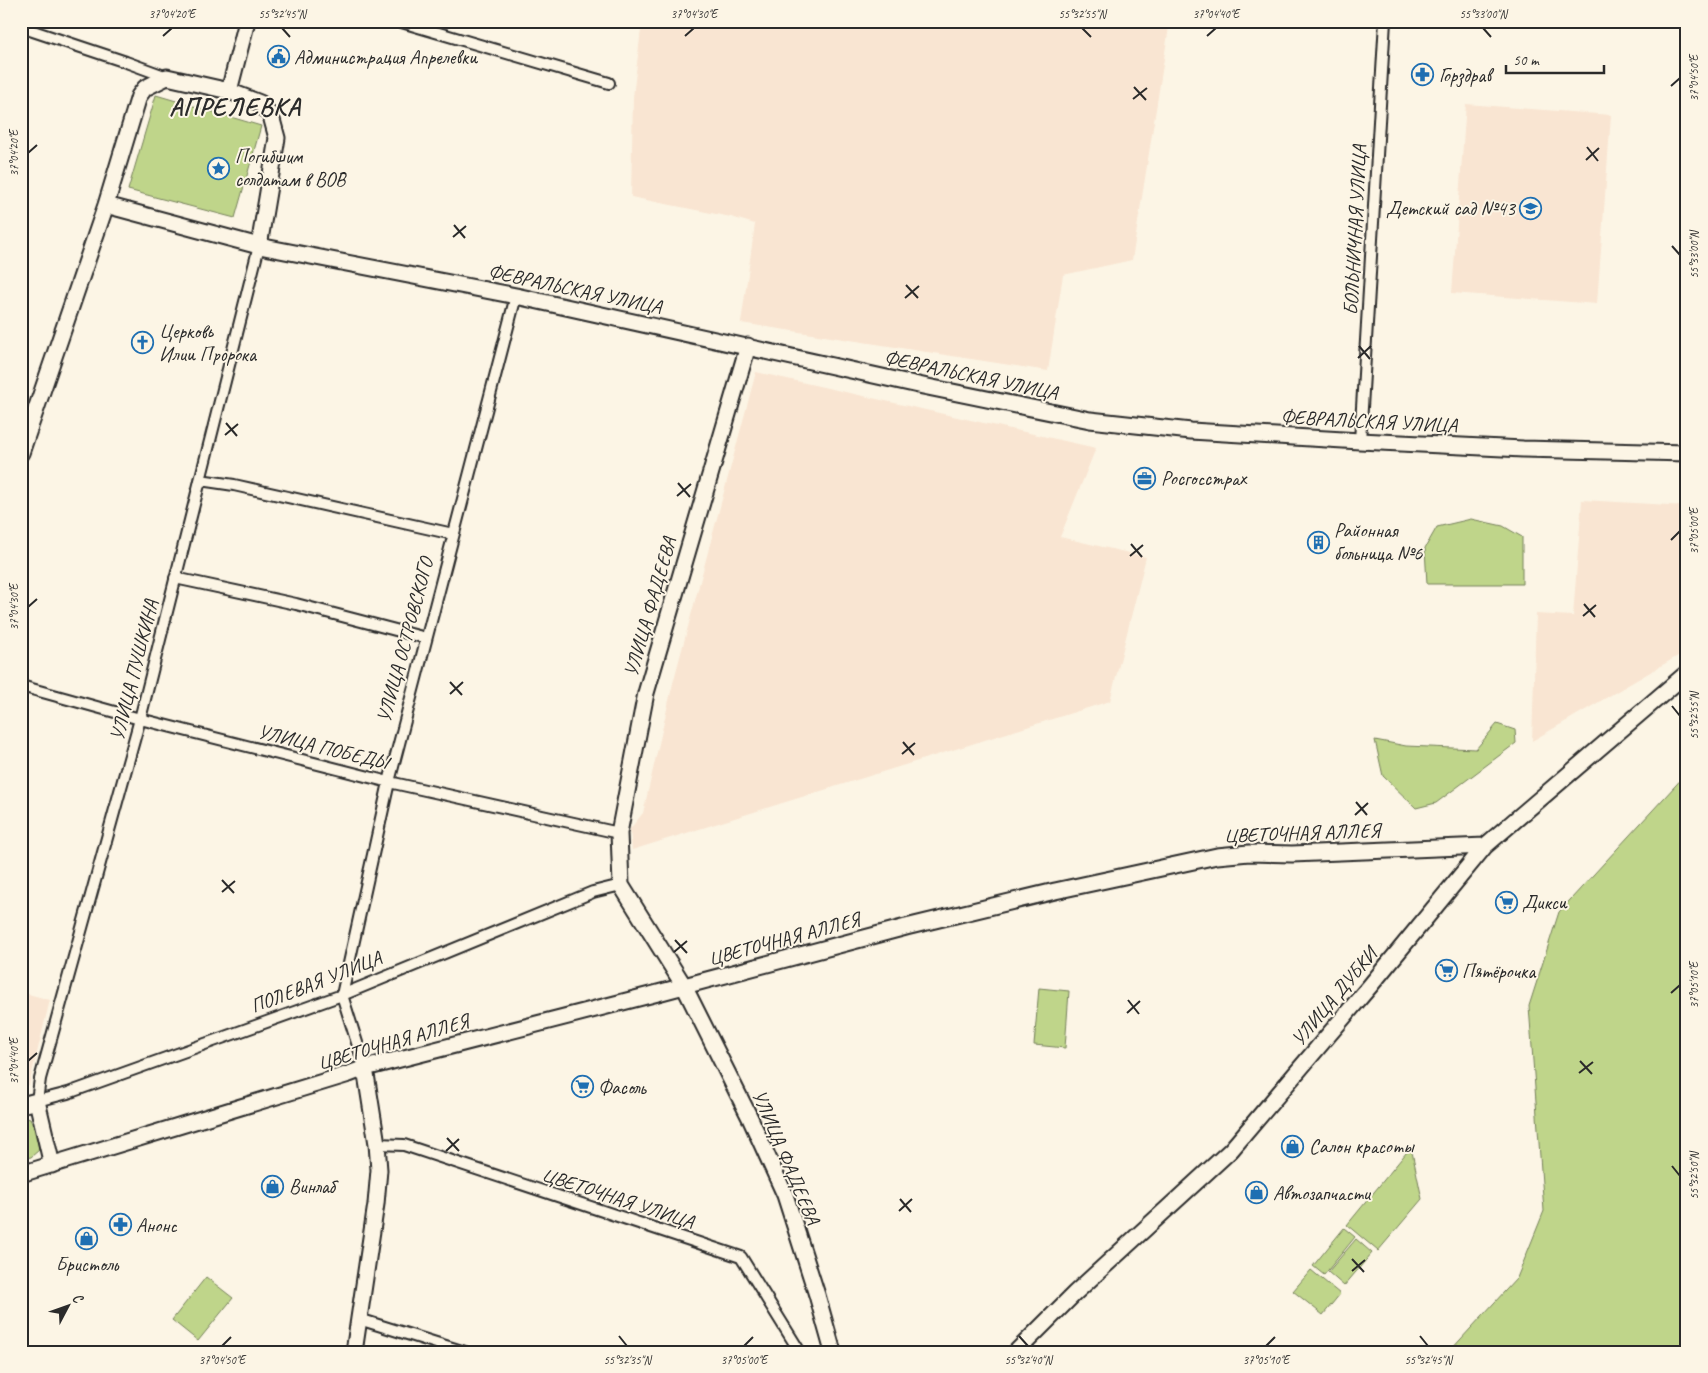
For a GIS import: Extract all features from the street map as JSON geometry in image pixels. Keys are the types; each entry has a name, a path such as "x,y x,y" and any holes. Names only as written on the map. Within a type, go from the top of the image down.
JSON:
{"street":[{"path":"229,92 247,21"},
{"path":"398,21 609,83"},
{"name":"БОЛЬНИЧНАЯ УЛИЦА","path":"1360,441 1385,21"},
{"path":"21,27 167,77 229,92 260,103 271,116 277,138 258,246"},
{"path":"21,453 106,205 139,96 144,88 167,77"},
{"name":"ФЕВРАЛЬСКАЯ УЛИЦА","path":"106,205 258,246 516,296 904,382 1090,420 1191,431 1360,441 1523,449 1687,453"},
{"name":"УЛИЦА ПУШКИНА","path":"37,1101 40,1078 140,719 258,246"},
{"name":"УЛИЦА ОСТРОВСКОГО","path":"342,995 389,782 516,296"},
{"name":"УЛИЦА ФАДЕЕВА","path":"748,346 646,693 619,833 621,885 684,986 786,1195 833,1352"},
{"path":"200,480 234,485 454,534"},
{"path":"175,578 296,604 426,638"},
{"name":"УЛИЦА ДУБКИ","path":"1016,1352 1075,1293 1231,1150 1370,986 1485,846 1687,673"},
{"name":"УЛИЦА ПОБЕДЫ","path":"21,686 140,719 389,782 619,833"},
{"name":"ЦВЕТОЧНАЯ АЛЛЕЯ","path":"21,1174 365,1068 906,927 1055,891 1217,856 1249,852 1292,854 1485,846"},
{"name":"ПОЛЕВАЯ УЛИЦА","path":"21,1105 68,1093 342,995 593,892 621,885"},
{"path":"342,995 365,1068 378,1144 379,1170 376,1204 354,1352"},
{"path":"37,1101 52,1164"},
{"name":"ЦВЕТОЧНАЯ УЛИЦА","path":"378,1144 404,1145 741,1257 800,1352"},
{"path":"359,1319 465,1352"}],"shaded area":[{"path":"642,21 1170,21 1132,260 1063,275 1048,371 741,323 755,224 731,217 631,197 633,97"},
{"name":"Детский сад №43","path":"1466,104 1611,115 1597,304 1452,293"},
{"path":"756,372 1096,448 1060,537 1146,557 1110,701 632,850 630,829 643,813 673,683"},
{"path":"1582,500 1687,506 1687,648 1683,653 1532,741 1536,614 1573,616"},
{"path":"21,992 50,1000 29,1085 21,1088"}],"green space":[{"path":"156,95 261,126 235,218 128,190"},
{"path":"1471,519 1503,526 1522,537 1522,584 1427,584 1425,548 1437,527"},
{"path":"1497,724 1515,730 1516,743 1436,803 1416,808 1383,776 1375,740 1406,746 1476,749"},
{"path":"1687,773 1687,1352 1449,1352 1517,1278 1544,1211 1529,1006 1559,912"},
{"path":"1039,988 1069,991 1065,1048 1034,1045"},
{"path":"21,1116 30,1119 37,1134 39,1150 31,1157 21,1159"},
{"path":"1411,1147 1422,1199 1378,1251 1347,1225"},
{"path":"1344,1228 1355,1237 1324,1275 1313,1266"},
{"path":"1356,1239 1372,1253 1344,1286 1328,1272"},
{"path":"1311,1270 1340,1294 1323,1315 1293,1291"},
{"path":"206,1277 233,1298 198,1341 172,1320"}],"place":[{"name":"Администрация Апрелевки","path":"278,57"},
{"name":"Горздрав","path":"1423,75"},
{"name":"Погибшим солдатам в ВОВ","path":"219,168"},
{"name":"Детский сад №43","path":"1531,208"},
{"name":"Церковь Илии Пророка","path":"143,342"},
{"name":"Росгосстрах","path":"1145,478"},
{"name":"Районная больница №6","path":"1318,542"},
{"name":"Дикси","path":"1506,902"},
{"name":"Пятёрочка","path":"1446,971"},
{"name":"Фасоль","path":"582,1087"},
{"name":"Салон красоты","path":"1293,1146"},
{"name":"Винлаб","path":"273,1186"},
{"name":"Автозапчасти","path":"1257,1193"},
{"name":"Анонс","path":"120,1225"},
{"name":"Бристоль","path":"87,1238"}],"district":[{"name":"АПРЕЛЕВКА","path":"235,107"}]}
